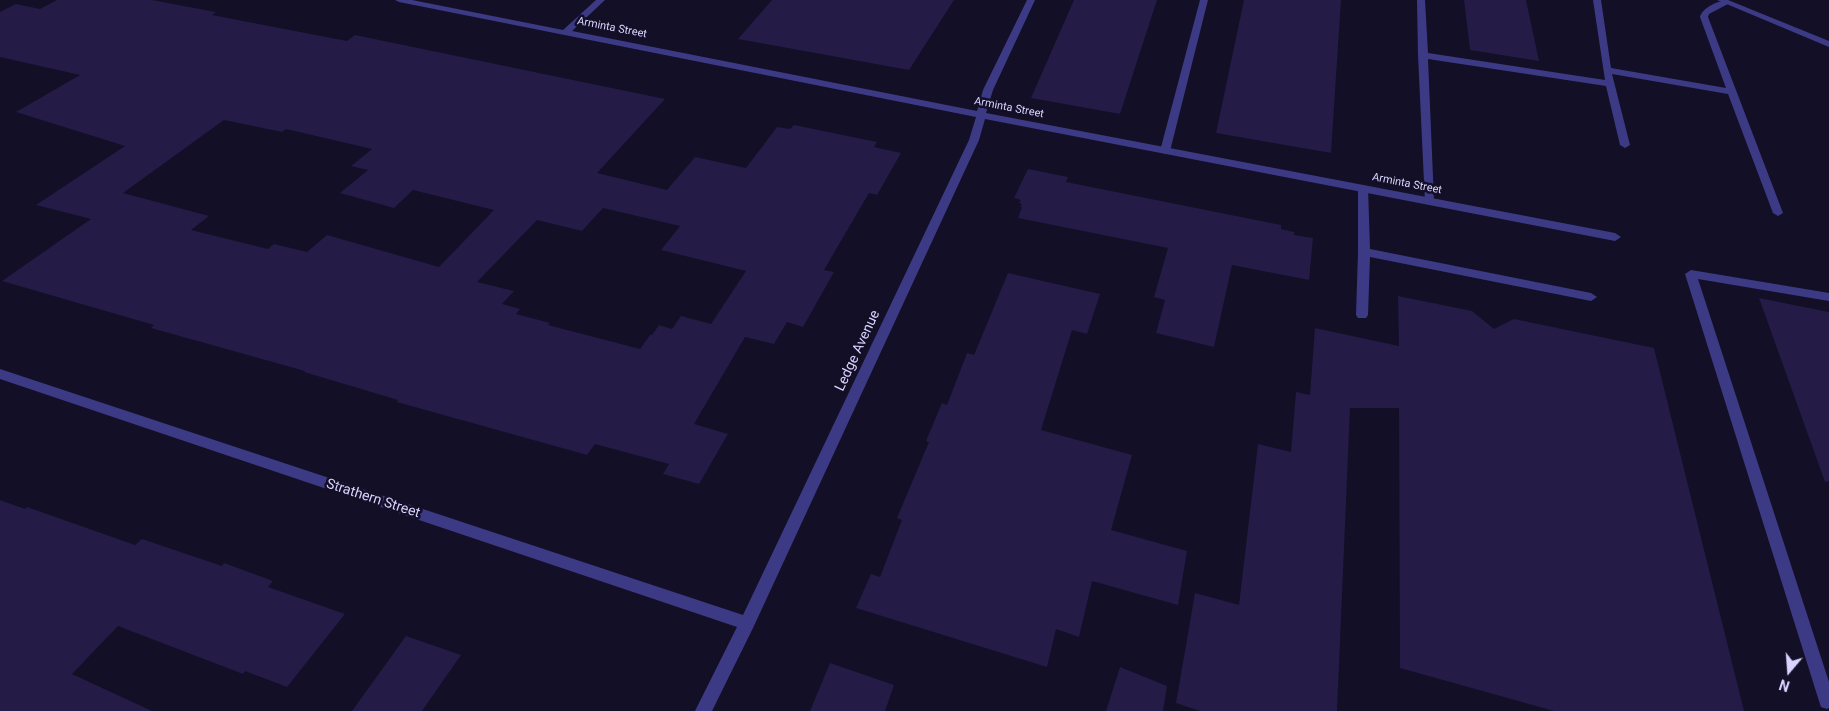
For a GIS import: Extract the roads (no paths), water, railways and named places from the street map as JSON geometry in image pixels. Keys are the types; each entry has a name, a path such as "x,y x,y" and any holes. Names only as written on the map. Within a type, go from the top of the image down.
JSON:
{"street":[{"name":"Arminta Street","path":"399,0 1165,151 1615,236"},
{"path":"566,32 601,0"},
{"name":"Ledge Avenue","path":"705,710 974,140 988,90 1031,0"},
{"path":"1165,151 1204,0"},
{"path":"1421,0 1429,201"},
{"path":"1597,0 1607,70 1625,145"},
{"path":"1778,213 1704,17 1705,13 1723,1 1829,44"},
{"path":"1422,55 1610,84"},
{"path":"1607,70 1733,92"},
{"path":"1362,315 1364,252 1363,188"},
{"path":"1364,252 1591,296"},
{"path":"1827,701 1691,274 1829,297"},
{"name":"Strathern Street","path":"0,374 747,623"}]}
